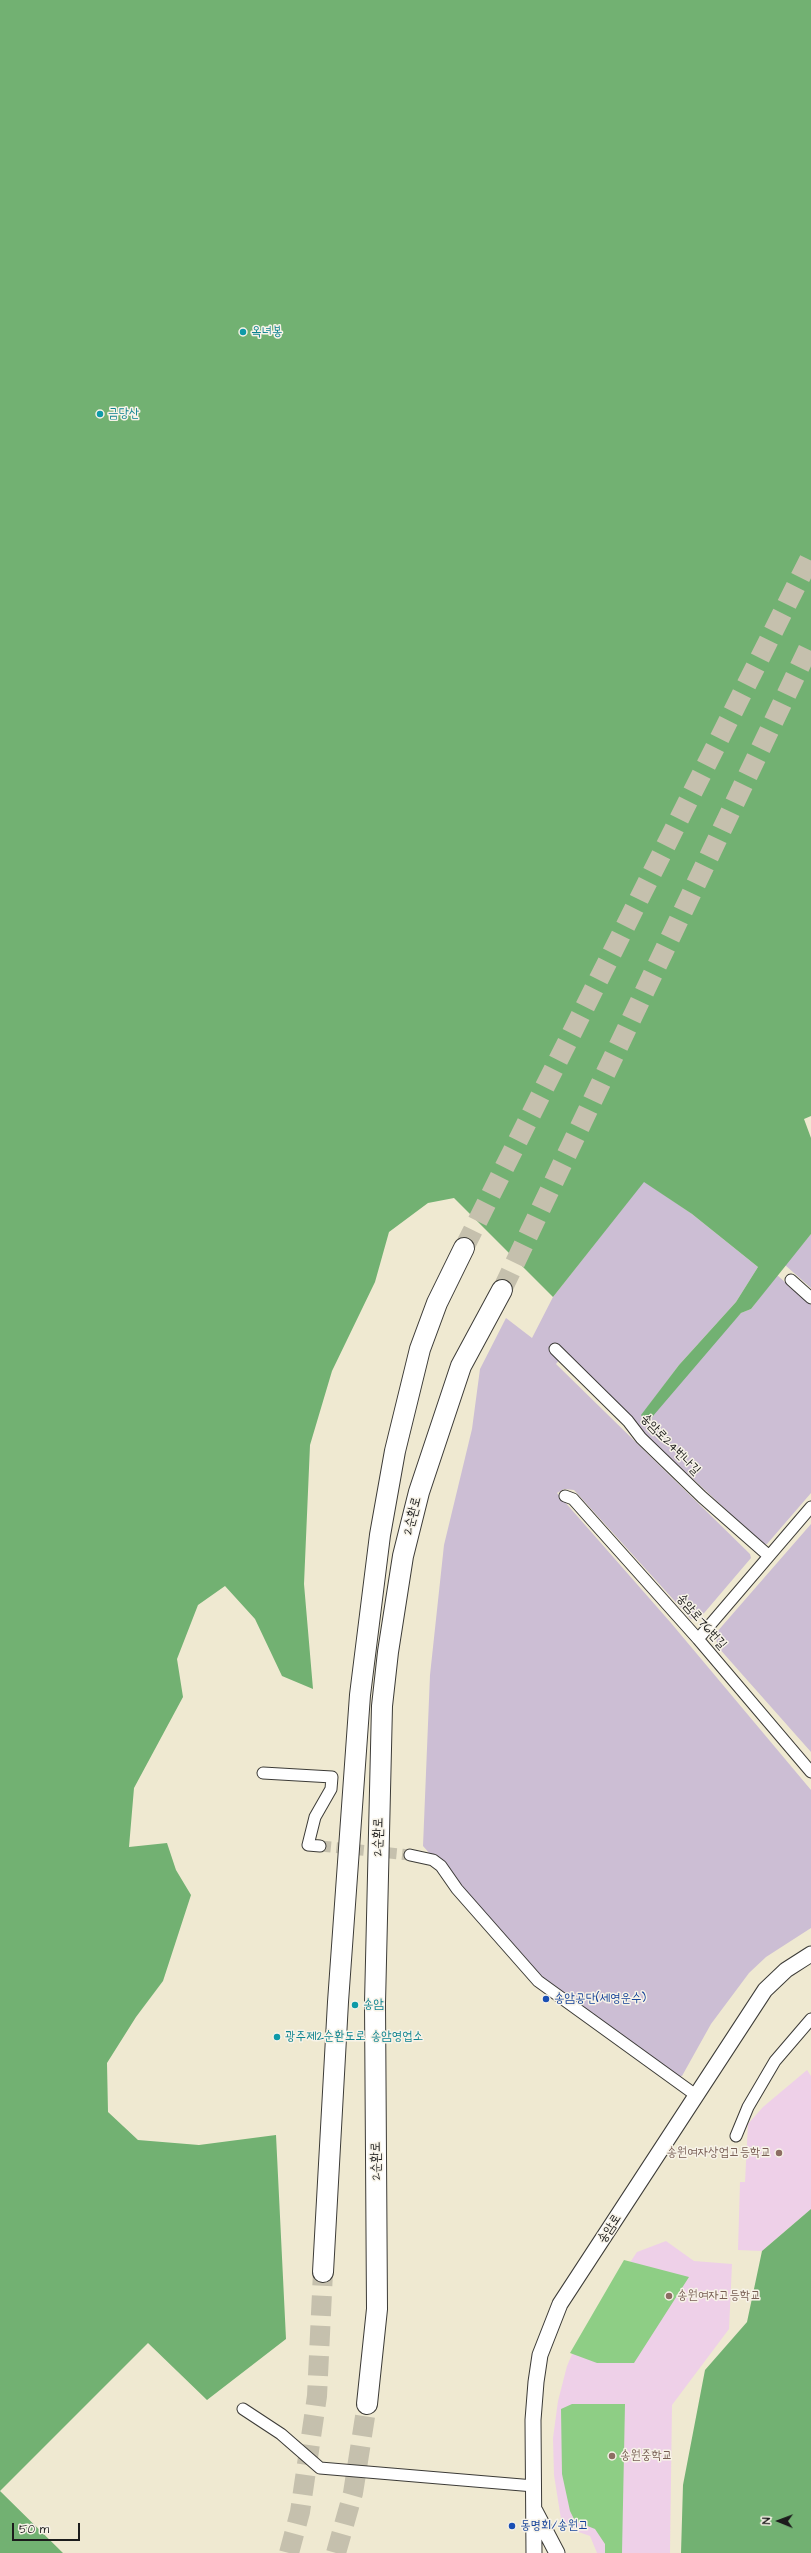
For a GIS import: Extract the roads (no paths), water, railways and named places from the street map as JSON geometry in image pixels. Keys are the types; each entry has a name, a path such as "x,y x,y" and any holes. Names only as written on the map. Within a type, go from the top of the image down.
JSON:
{"highway":[{"path":"323,2272 338,2002 360,1695 380,1535 396,1444 420,1349 437,1302 464,1248"},
{"name":"2순환로","path":"367,2404 377,2309 375,1995 382,1714 388,1652 403,1556 419,1492 461,1366 502,1290"}],"main road":[{"name":"송암로","path":"534,2553 533,2420 536,2382 540,2355 548,2330 560,2304 765,1990 786,1970 811,1954"},
{"path":"534,2508 557,2553"}],"street":[{"path":"791,1280 811,1298"},
{"name":"송암로24번나길","path":"555,1350 628,1421 646,1443 769,1556"},
{"name":"송암로76번길","path":"565,1496 573,1499 698,1639 811,1772"},
{"path":"698,1639 811,1507"},
{"path":"263,1773 332,1777 331,1789 315,1817 308,1845 320,1846"},
{"path":"410,1855 433,1860 441,1866 458,1889 538,1981 697,2096"},
{"path":"736,2136 748,2107 775,2061 811,2019"},
{"path":"243,2409 281,2434 320,2468 534,2486"}],"tunnel":[{"path":"464,1248 811,556"},
{"path":"502,1290 811,643"},
{"path":"320,1846 410,1855"},
{"path":"289,2553 300,2512 317,2396 323,2272"},
{"path":"336,2553 353,2493 367,2404"}],"place":[{"name":"옥녀봉","path":"243,332"},
{"name":"금당산","path":"100,414"},
{"name":"송암공단(세영운수)","path":"546,1999"},
{"name":"송암","path":"355,2005"},
{"name":"광주제2순환도로 송암영업소","path":"277,2037"},
{"name":"송원여자상업고등학교","path":"779,2153"},
{"name":"송원여자고등학교","path":"669,2296"},
{"name":"송원중학교","path":"612,2456"},
{"name":"동명회/송원고","path":"512,2526"}]}
